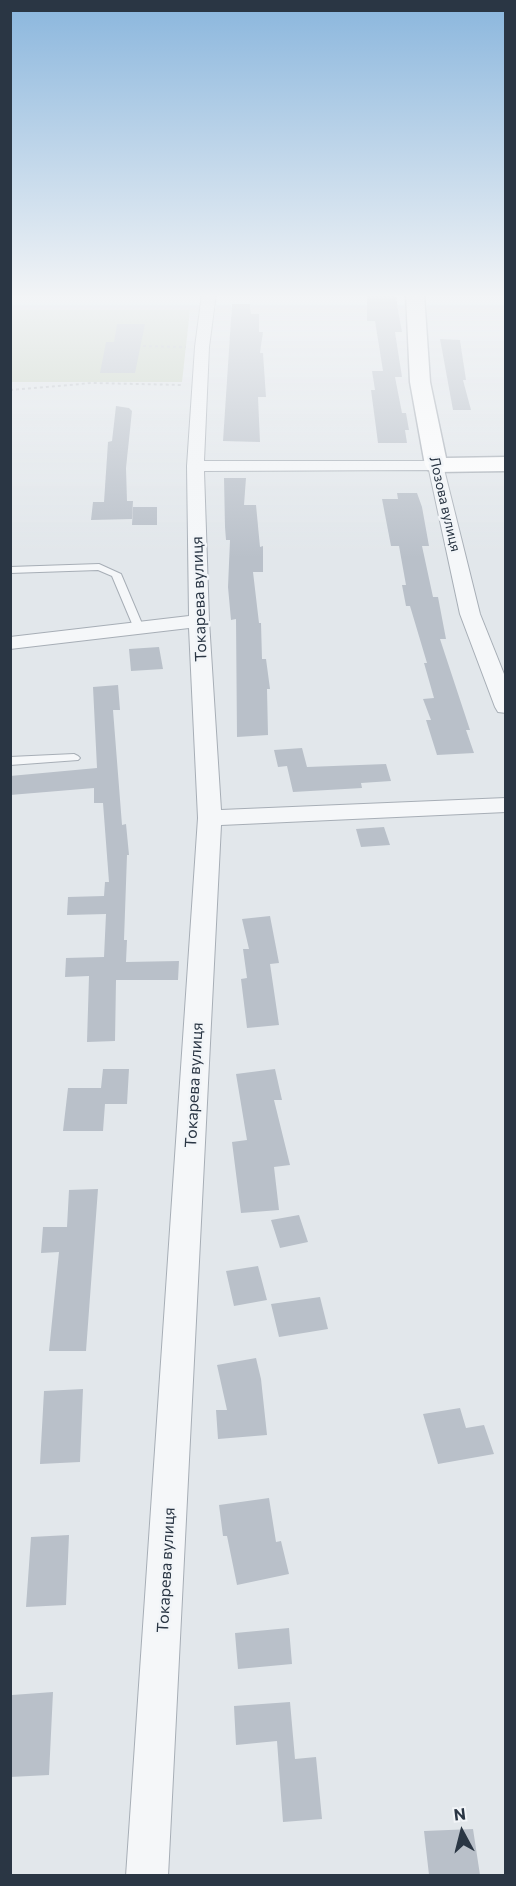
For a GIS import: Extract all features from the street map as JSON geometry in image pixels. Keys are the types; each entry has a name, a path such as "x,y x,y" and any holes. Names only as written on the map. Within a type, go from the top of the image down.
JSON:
{"main road":[{"name":"Лозова вулиця","path":"420,382 436,465"},
{"path":"436,465 506,464"}],"street":[{"name":"Токарева вулиця","path":"147,1875 210,818 199,621 195,466 201,382"},
{"path":"195,466 436,465"},
{"name":"Лозова вулиця","path":"436,465 470,614 506,707"},
{"path":"10,643 138,626 199,621"},
{"path":"210,818 506,805"}],"lane":[{"path":"10,570 99,567 116,574 138,626"},
{"path":"10,761 74,758"}],"path":[{"path":"10,390 92,383 201,386"}],"building":[{"path":"227,382 265,382 266,397 258,397 260,442 223,441"},
{"path":"374,382 396,382 402,413 406,413 409,430 405,430 407,443 378,443 371,390 375,390"},
{"path":"448,382 464,382 471,410 453,410"},
{"path":"116,406 129,408 132,411 126,468 127,501 133,501 132,519 91,520 93,502 104,502 108,442 112,441"},
{"path":"224,478 246,478 244,505 256,505 260,547 263,546 263,572 253,572 259,623 261,623 262,659 266,659 270,689 267,689 268,735 237,737 236,619 231,620 228,587 230,540 226,540"},
{"path":"397,493 417,493 422,507 429,546 422,546 433,597 438,597 446,639 440,639 470,730 466,730 474,753 437,755 426,720 431,720 423,699 434,698 424,663 427,663 410,606 406,606 402,585 406,585 399,546 391,546 382,499 398,499"},
{"path":"133,507 157,507 157,525 132,525"},
{"path":"159,647 163,669 131,671 129,649"},
{"path":"118,685 120,710 113,710 122,825 126,824 129,855 127,855 124,940 127,940 126,962 179,961 178,980 116,980 115,1041 87,1042 89,976 65,977 66,958 104,957 106,914 67,915 68,897 104,896 105,882 109,882 103,803 94,803 94,788 10,795 10,776 97,768 93,687"},
{"path":"302,748 307,767 386,764 391,781 361,783 362,788 293,792 287,766 278,767 274,750"},
{"path":"384,827 390,845 361,847 356,829"},
{"path":"270,916 279,963 270,964 279,1025 247,1028 241,979 247,978 243,949 249,949 242,919"},
{"path":"103,1069 129,1069 127,1104 105,1104 103,1131 63,1131 68,1088 101,1088"},
{"path":"275,1069 282,1100 274,1100 290,1165 274,1167 279,1210 241,1213 232,1142 247,1140 236,1074"},
{"path":"98,1189 86,1351 49,1351 59,1252 41,1253 43,1227 67,1227 69,1190"},
{"path":"299,1215 308,1242 280,1248 271,1220"},
{"path":"258,1266 267,1300 234,1306 226,1271"},
{"path":"320,1297 328,1329 279,1337 271,1304"},
{"path":"256,1358 261,1379 267,1435 218,1439 216,1410 227,1410 217,1365"},
{"path":"83,1389 80,1462 40,1464 44,1391"},
{"path":"460,1408 466,1428 484,1425 494,1454 438,1464 423,1414"},
{"path":"269,1498 276,1542 281,1541 289,1574 237,1585 227,1536 223,1536 219,1505"},
{"path":"69,1535 66,1605 26,1607 31,1537"},
{"path":"289,1628 292,1664 238,1669 235,1633"},
{"path":"53,1692 49,1775 10,1777 12,1695"},
{"path":"290,1702 295,1759 316,1757 322,1819 283,1822 277,1741 236,1745 234,1706"},
{"path":"473,1829 480,1875 429,1875 424,1831"}]}
